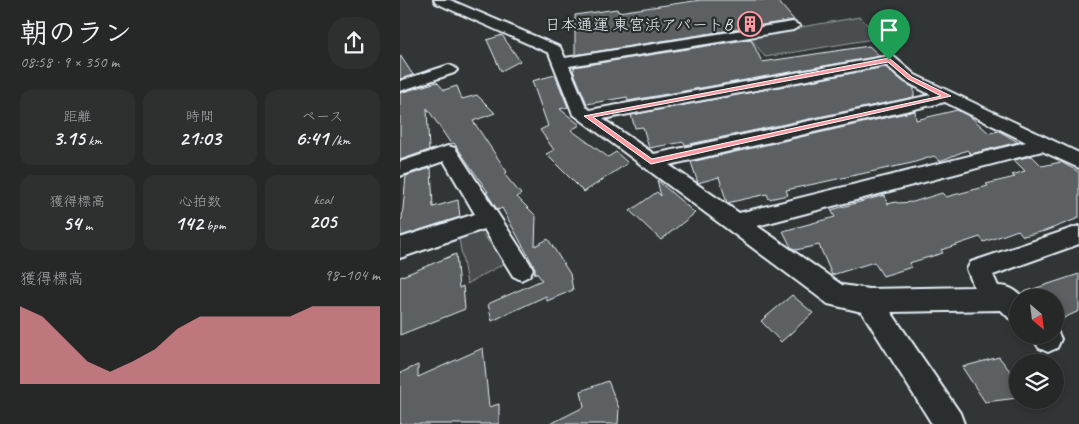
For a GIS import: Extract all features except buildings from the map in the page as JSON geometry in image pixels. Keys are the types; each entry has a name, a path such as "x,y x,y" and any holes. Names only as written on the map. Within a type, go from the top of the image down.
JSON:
{"street":[{"path":"440,0 555,50 579,110 837,296 869,301 991,298 1006,298 1009,301"},
{"path":"560,63 793,26"},
{"path":"587,116 889,56 910,78 1079,161"},
{"path":"400,86 449,70"},
{"path":"651,162 948,96"},
{"path":"735,223 1044,144"},
{"path":"400,169 448,153 521,269"},
{"path":"400,248 489,218"},
{"path":"991,298 980,269 1079,235"},
{"path":"869,301 949,424"}],"shaded area":[{"path":"860,17 890,49 884,50 873,39 765,57 749,36"},
{"path":"457,228 482,233 505,263 467,284"}],"place":[{"name":"日本通運 東宮浜アパートB","path":"750,24"}],"route":[{"path":"889,60 910,78 948,96 651,162 587,116 648,105 889,60"}]}
